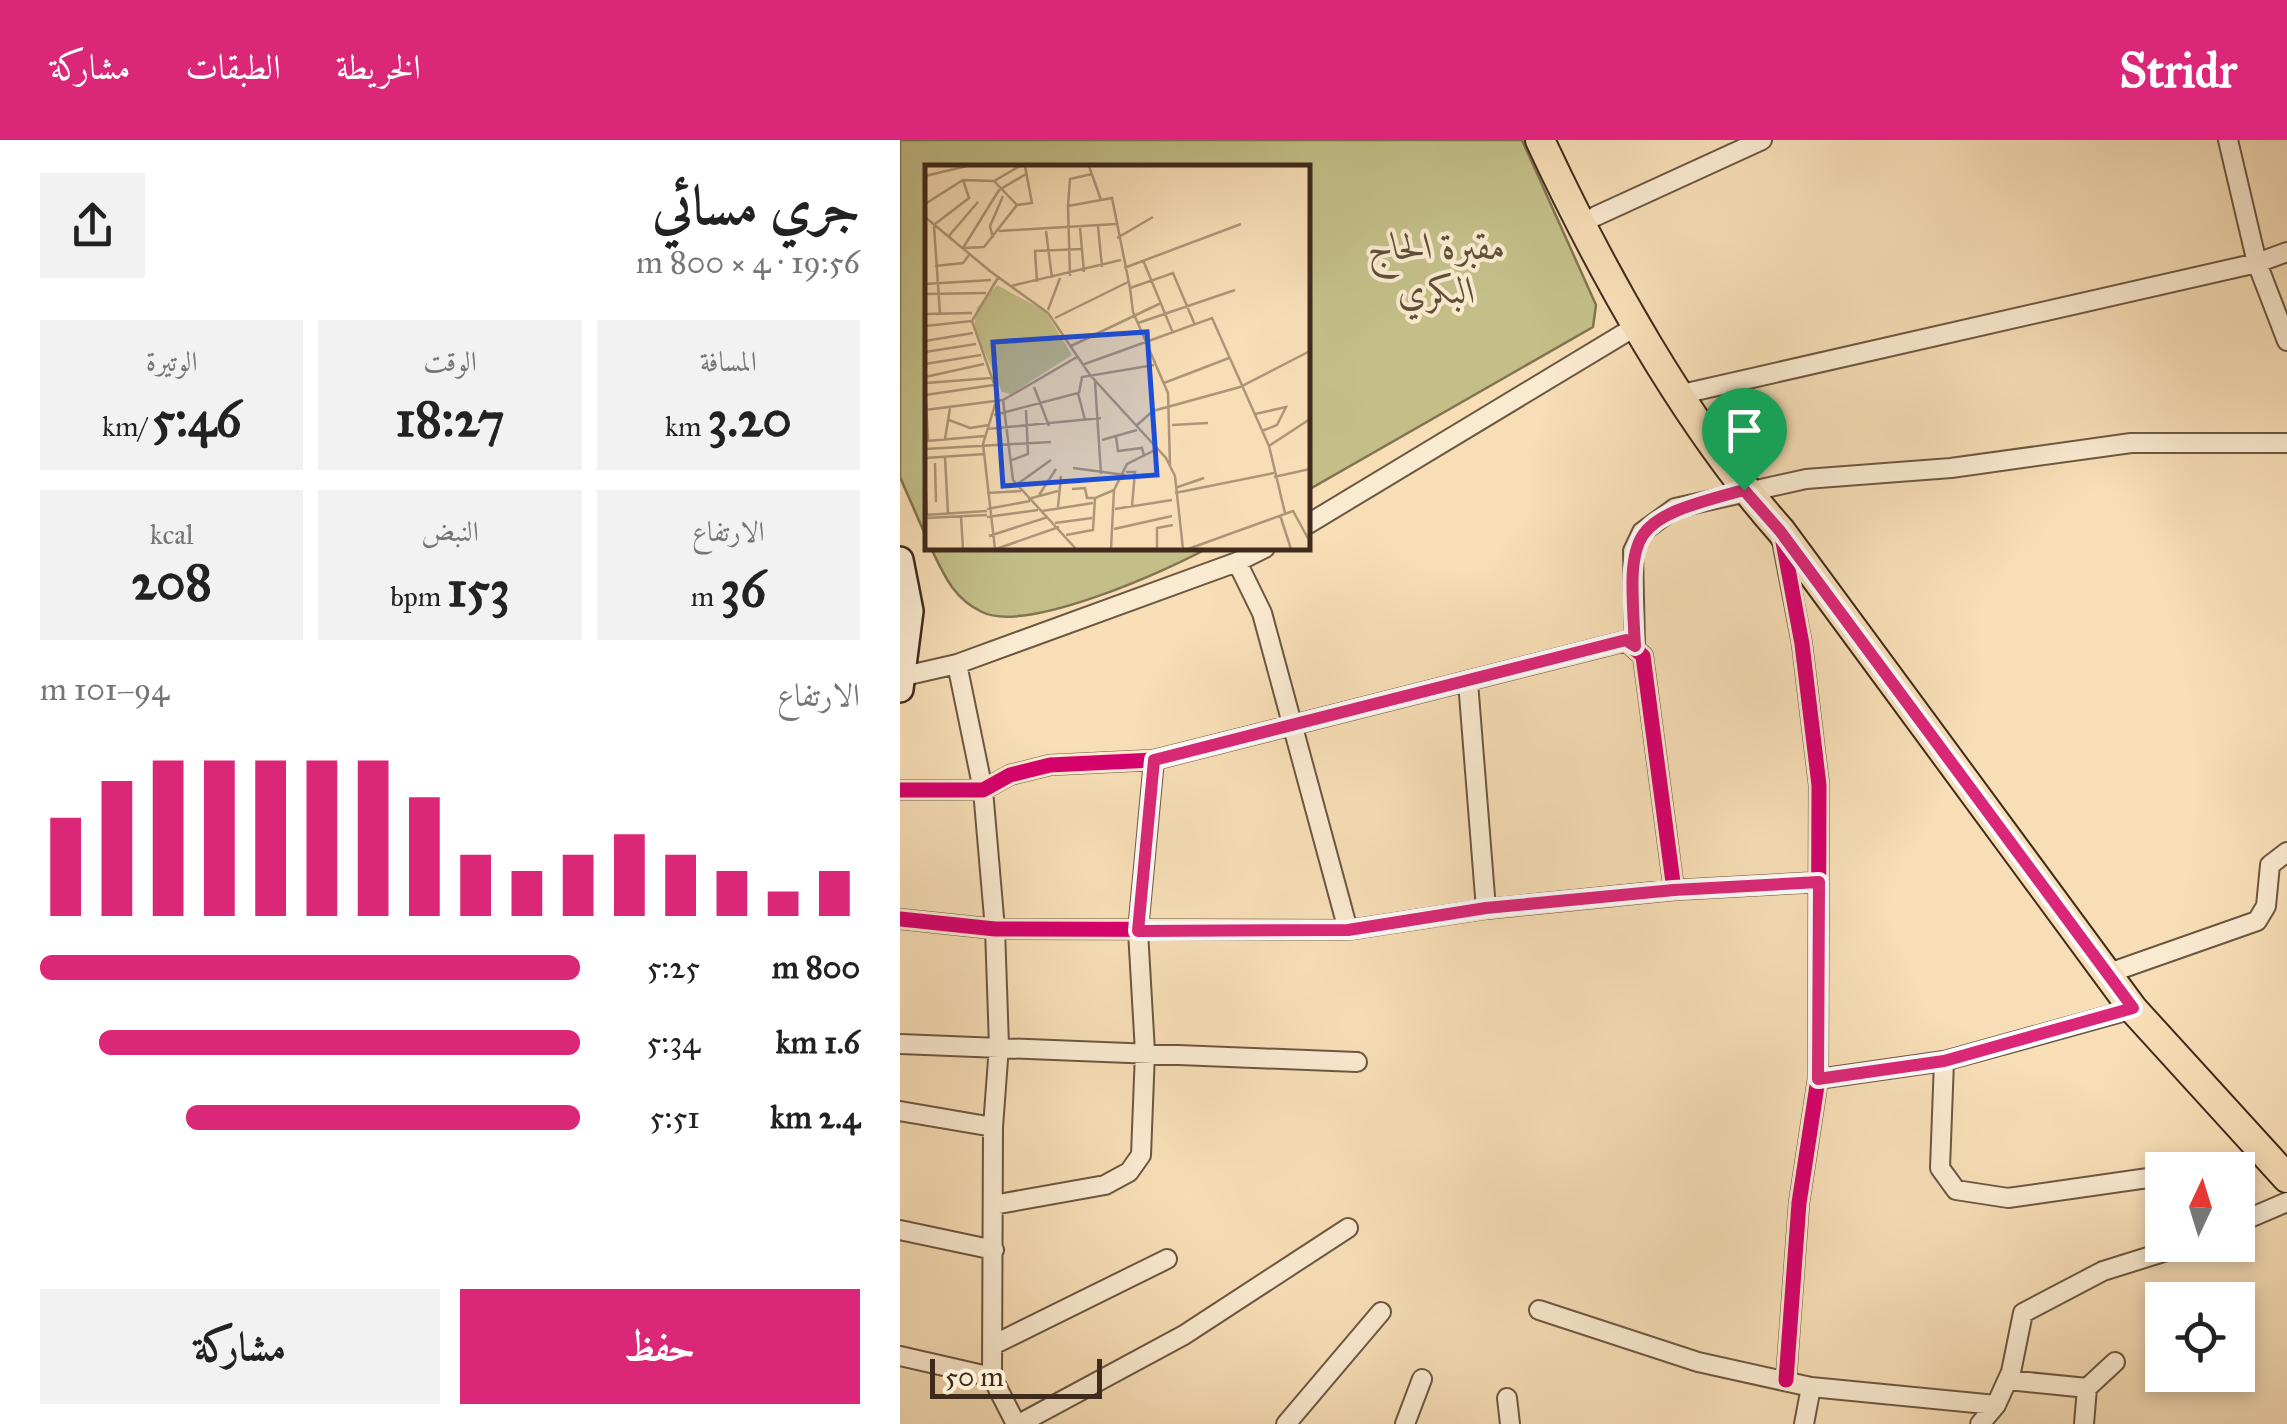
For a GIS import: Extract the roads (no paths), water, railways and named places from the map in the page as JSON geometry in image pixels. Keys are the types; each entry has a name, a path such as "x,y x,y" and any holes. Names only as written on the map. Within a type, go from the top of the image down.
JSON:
{"main road":[{"path":"1540,140 1576,216 1638,325 1744,490 1780,531 2133,1008 2287,1178"},
{"path":"1561,140 1596,216 1638,325"}],"street":[{"path":"1596,216 1762,140"},
{"path":"2228,140 2257,263 2287,341"},
{"path":"1682,394 2257,263 2287,252"},
{"path":"1310,523 1638,325"},
{"path":"1635,646 1630,569 1642,532 1675,508 1806,478 2021,460 2131,443 2287,443"},
{"path":"1780,531 1802,644 1819,785 1818,1079 1799,1203 1786,1380"},
{"path":"900,560 910,611 902,681 1237,562 1261,550"},
{"path":"1237,562 1262,613 1348,930"},
{"path":"900,790 983,790 1010,774 1050,765 1154,760 1626,640 1643,656 1674,890"},
{"path":"957,664 983,790 995,929 999,1046 993,1127 992,1378 1018,1424 1184,1335 1348,1228"},
{"path":"1468,682 1486,908"},
{"path":"993,1205 1105,1185 1129,1172 1141,1155 1145,1052 1138,931 1154,760"},
{"path":"2109,973 2257,921 2266,906 2270,864 2287,852"},
{"path":"900,919 995,929 1348,930 1486,908 1674,890 1819,882"},
{"path":"1818,1079 1944,1061 2133,1008"},
{"path":"900,1044 1357,1062"},
{"path":"1944,1061 1940,1168 1956,1190 2008,1198 2145,1178"},
{"path":"900,1111 993,1127"},
{"path":"2255,1216 2287,1202"},
{"path":"900,1230 994,1250"},
{"path":"1980,1424 1996,1405 2008,1380 2023,1313 2103,1271 2145,1258"},
{"path":"993,1345 1167,1259"},
{"path":"1539,1310 1698,1362 1812,1387 1996,1405"},
{"path":"1286,1424 1380,1312"},
{"path":"900,1356 992,1378"},
{"path":"2084,1424 2087,1388 2115,1362"},
{"path":"1404,1424 1422,1379"},
{"path":"2008,1380 2087,1388"},
{"path":"1804,1424 1812,1387"},
{"path":"1508,1398 1510,1424"}],"park label":[{"name":"مقبرة الحاج البكري","path":"1437,268"}]}
